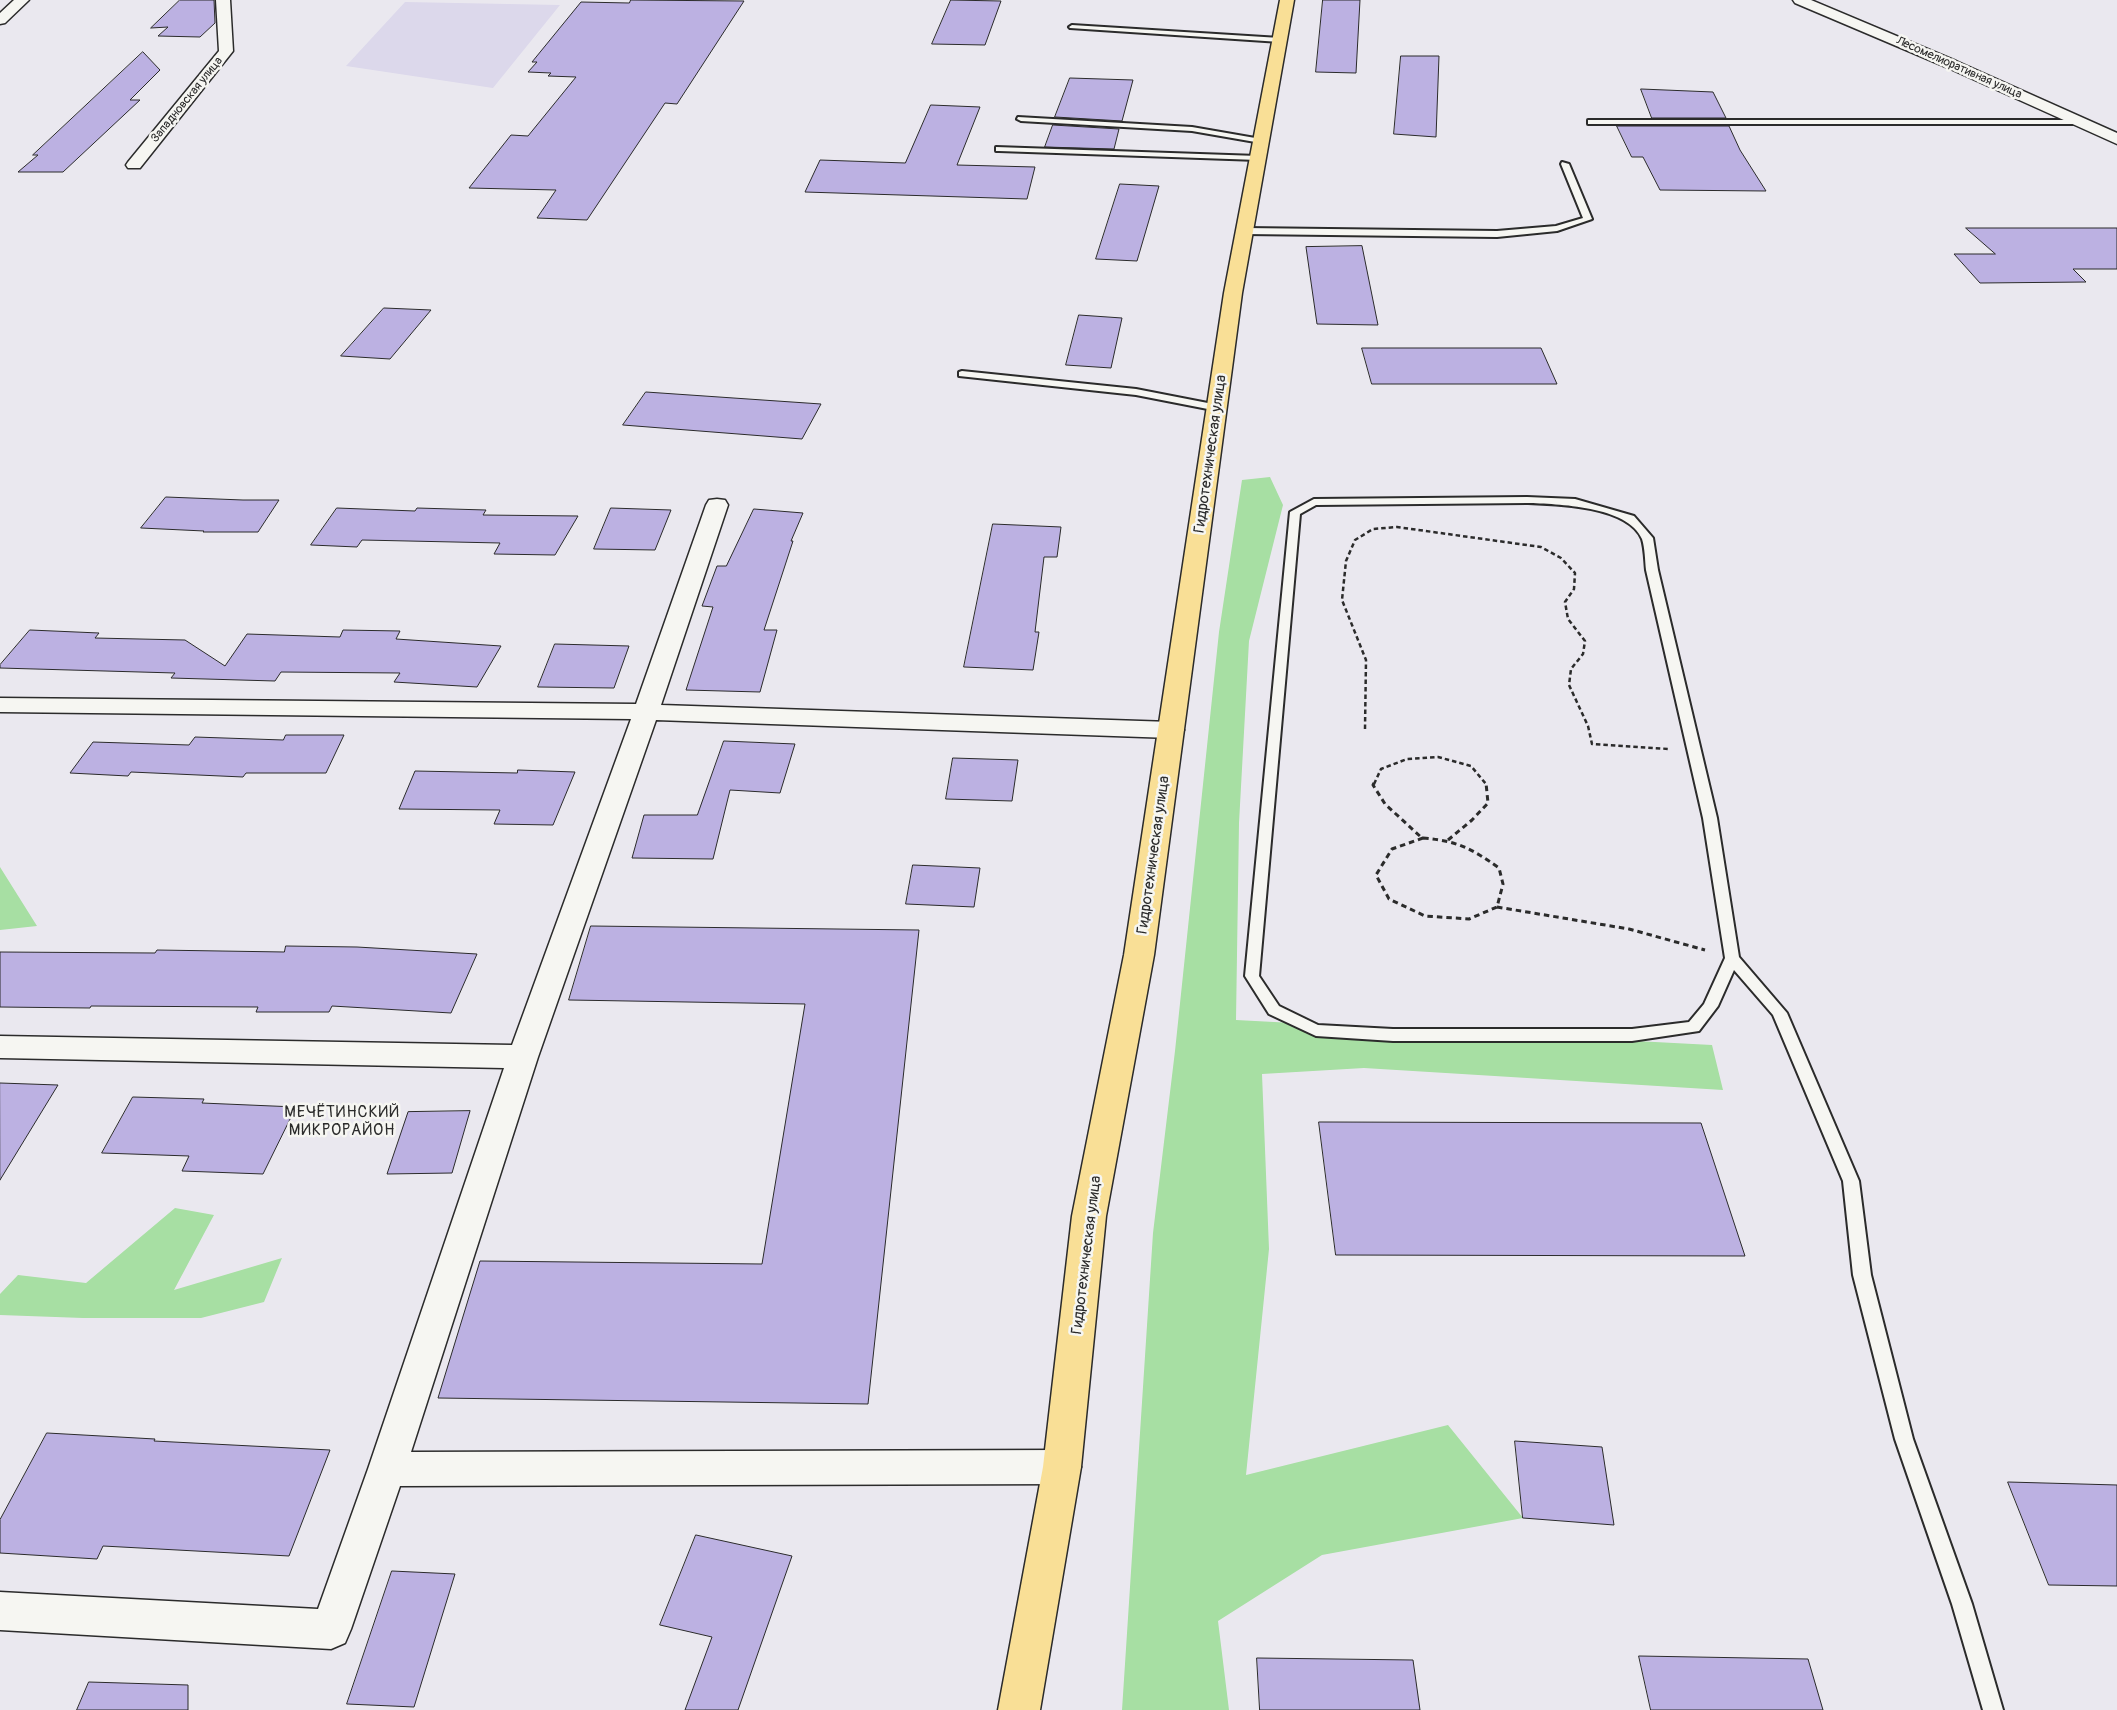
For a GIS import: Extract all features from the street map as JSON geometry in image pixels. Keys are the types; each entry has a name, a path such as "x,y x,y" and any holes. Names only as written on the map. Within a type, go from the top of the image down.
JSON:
{"main road":[{"name":"Гидротехническая улица","path":"1019,1710 1062,1468 1089,1216 1139,955 1233,292 1287,0"}],"street":[{"path":"0,20 22,0"},
{"name":"Западновская улица","path":"134,166 226,51 223,0"},
{"name":"Лесомелиоративная улица","path":"1800,0 1951,64 2117,139"},
{"path":"0,1611 331,1629 387,1469 523,1057 646,712 717,505"},
{"path":"0,704 646,712 1172,730"},
{"path":"0,1047 523,1057"},
{"path":"387,1469 1062,1468"}],"lane":[{"path":"1072,27 1280,40"},
{"path":"1021,118 1192,129 1260,149"},
{"path":"1592,122 2080,122"},
{"path":"998,149 1260,149"},
{"path":"1245,231 1497,234 1557,228 1588,219 1565,164"},
{"path":"962,374 1136,392 1218,408"},
{"path":"1732,958 1710,1006 1694,1027 1632,1035 1393,1035 1316,1030 1274,1010 1252,976 1294,512 1314,502 1527,500 1575,502 1606,509 1630,518 1647,538 1652,570 1710,818 1732,958 1779,1013 1851,1182 1862,1275 1904,1439 1962,1604 1993,1710"}],"path":[{"path":"1365,729 1366,660 1342,600 1346,561 1355,540 1373,529 1397,527 1541,547 1561,558 1575,573 1574,590 1565,602 1568,619 1585,641 1582,654 1571,669 1570,685 1588,726 1592,744 1694,751"},
{"path":"1423,838 1385,804 1373,785 1381,769 1407,759 1438,757 1472,766 1486,783 1488,803 1472,820 1448,840"},
{"path":"1496,907 1503,884 1499,868 1478,853 1448,840 1423,838 1392,849 1376,875 1389,900 1425,916 1469,919 1496,907 1629,929 1732,958"}],"shaded area":[{"path":"405,2 560,5 493,88 346,66"}],"green space":[{"path":"1270,477 1283,505 1249,641 1239,823 1236,1020 1712,1045 1723,1090 1364,1068 1262,1074 1269,1249 1246,1475 1448,1425 1523,1518 1322,1555 1218,1621 1229,1710 1122,1710 1153,1233 1175,1051 1219,632 1242,480"},
{"path":"0,867 37,926 0,930"},
{"path":"175,1208 214,1215 174,1290 282,1258 264,1302 201,1318 83,1318 0,1315 0,1294 18,1275 86,1283"}],"building":[{"path":"180,0 214,0 215,23 200,37 158,36 168,27 151,28"},
{"path":"631,0 744,1 677,104 665,103 587,220 537,218 556,190 469,188 511,135 528,136 576,77 548,76 551,73 528,72 537,62 532,62 581,2 629,3"},
{"path":"951,0 1001,1 985,45 932,44"},
{"path":"1323,0 1360,0 1356,73 1316,72"},
{"path":"143,52 160,70 130,100 140,100 63,172 18,172 38,155 33,155"},
{"path":"1401,56 1439,56 1436,137 1394,134"},
{"path":"1070,78 1133,80 1122,121 1055,117"},
{"path":"1641,89 1713,92 1726,118 1652,118"},
{"path":"931,105 980,107 957,165 1035,167 1027,199 805,192 820,160 905,163"},
{"path":"1053,125 1119,129 1114,149 1045,147"},
{"path":"1617,126 1729,126 1740,150 1766,191 1660,190 1643,157 1632,157"},
{"path":"1120,184 1159,186 1137,261 1096,259"},
{"path":"1966,228 2117,228 2117,269 2073,269 2086,282 1980,283 1954,254 1995,254"},
{"path":"1362,246 1378,325 1317,324 1306,247"},
{"path":"384,308 431,310 390,359 341,356"},
{"path":"1079,315 1122,318 1111,368 1066,365"},
{"path":"1362,348 1541,348 1557,384 1372,384"},
{"path":"646,392 821,404 802,439 623,425"},
{"path":"166,497 279,500 258,532 203,532 141,528"},
{"path":"337,508 415,511 417,508 486,510 483,515 578,516 555,555 494,554 500,543 362,540 357,547 311,545"},
{"path":"611,508 671,510 655,550 594,549"},
{"path":"754,509 803,513 791,541 793,541 764,630 777,630 760,692 686,690 713,607 702,606 717,566 726,566"},
{"path":"993,524 1061,527 1057,557 1044,557 1035,632 1039,632 1033,670 964,667"},
{"path":"30,630 99,633 95,638 185,640 225,666 247,634 340,637 343,630 400,631 396,639 501,646 477,687 394,682 400,673 281,672 275,681 171,678 175,673 0,668 0,665"},
{"path":"555,644 629,646 614,688 538,687"},
{"path":"286,735 344,735 326,773 246,773 243,777 131,772 128,776 70,773 93,742 189,745 195,737 283,740"},
{"path":"724,741 795,744 780,793 730,790 713,859 632,858 644,815 697,815"},
{"path":"953,758 1018,760 1012,801 946,799"},
{"path":"518,770 575,772 553,825 494,824 500,810 399,809 415,771 517,773"},
{"path":"913,865 980,868 974,907 906,904"},
{"path":"591,926 919,930 868,1404 438,1398 480,1261 762,1264 805,1004 569,1000"},
{"path":"286,946 357,947 477,954 451,1013 332,1006 329,1012 256,1012 258,1007 0,1007 0,952 155,953 157,950 284,952"},
{"path":"0,1083 58,1085 0,1180"},
{"path":"133,1097 204,1099 202,1103 296,1107 263,1174 182,1171 189,1156 102,1153"},
{"path":"470,1111 452,1173 387,1174 408,1112"},
{"path":"1319,1122 1701,1123 1745,1256 1336,1255"},
{"path":"47,1433 155,1439 154,1441 330,1450 289,1556 103,1546 97,1559 0,1553 0,1520"},
{"path":"1515,1441 1602,1447 1614,1525 1523,1518"},
{"path":"2008,1482 2117,1485 2117,1586 2049,1585"},
{"path":"696,1535 792,1556 738,1710 685,1710 712,1637 660,1625"},
{"path":"392,1571 455,1574 414,1707 347,1704"},
{"path":"1639,1656 1808,1659 1823,1710 1651,1710"},
{"path":"1257,1658 1413,1660 1420,1710 1260,1710"},
{"path":"89,1682 188,1685 188,1710 77,1710"}],"district":[{"name":"МЕЧЁТИНСКИЙ МИКРОРАЙОН","path":"342,1122"}]}
